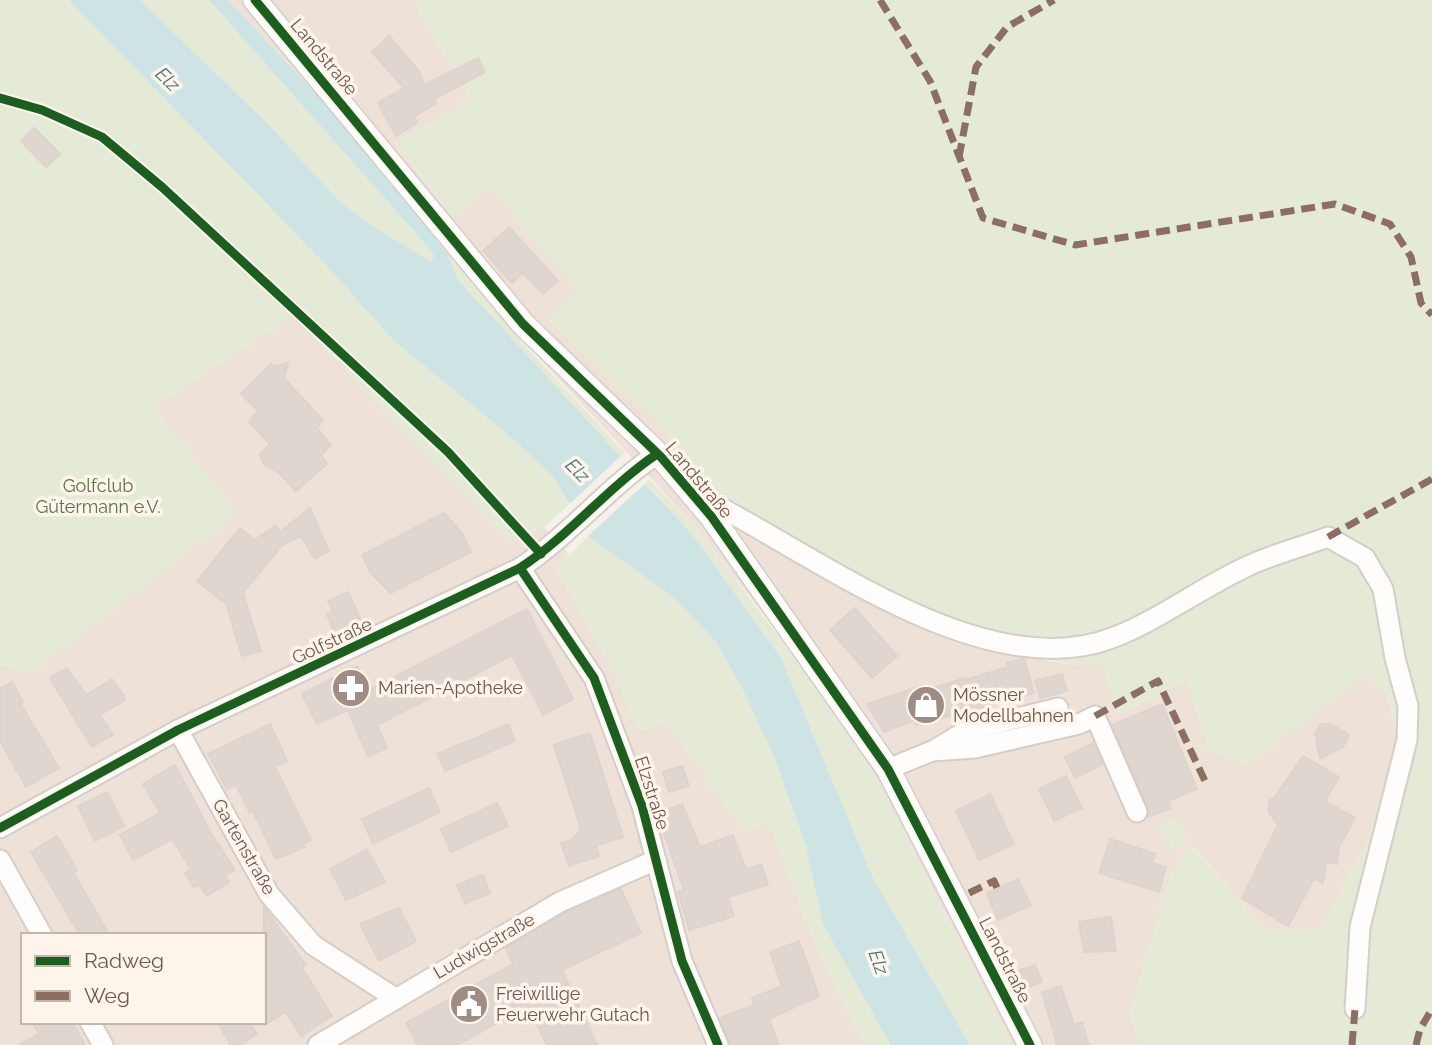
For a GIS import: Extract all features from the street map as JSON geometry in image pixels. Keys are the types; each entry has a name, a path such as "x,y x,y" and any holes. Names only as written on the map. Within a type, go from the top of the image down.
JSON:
{"street":[{"name":"Landstraße","path":"255,0 523,324 657,454 719,526 888,769 1030,1045"},
{"name":"Golfstraße","path":"0,828 178,730 520,568 557,541 638,467 657,454"},
{"name":"Landstraße","path":"689,491 744,518 793,550 878,598 988,640 1028,647 1065,650 1112,638 1249,565 1328,537 1365,558 1383,589 1395,658 1408,706 1407,740 1360,927 1355,1009"},
{"name":"Elzstraße","path":"520,568 594,678 642,806 682,961 718,1045"},
{"path":"888,769 932,751 966,731 1058,708"},
{"path":"932,751 975,748 1079,724 1095,716 1137,812"},
{"name":"Gartenstraße","path":"178,730 269,894 313,945 395,998"},
{"path":"0,860 41,933"},
{"name":"Ludwigstraße","path":"318,1045 560,902 656,860"},
{"path":"91,1024 103,1045"}],"shaded area":[{"path":"228,0 418,0 420,15 471,99 395,143 453,217 490,189 579,291 548,318 656,421 717,497 1027,654 1072,665 1101,663 1187,680 1209,750 1368,672 1387,697 1398,737 1367,842 1321,929 1264,929 1193,846 1129,1013 1141,1045 1012,1045 885,795 838,715 806,669 695,526 468,281 367,148"},
{"path":"293,315 511,542 544,527 569,554 557,569 613,671 639,731 667,722 743,830 770,824 809,930 865,1045 0,1045 0,666 238,513 153,408"}],"green space":[{"name":"Golfclub Gütermann e.V.","path":"0,0 69,0 328,267 393,340 505,432 553,476 569,505 544,527 511,542 293,315 153,408 238,513 30,674 0,665"},
{"path":"140,0 209,0 430,249 434,256 431,262 368,223 338,200 269,125"},
{"path":"418,0 1432,0 1432,1045 1141,1045 1129,1013 1171,871 1192,846 1264,929 1321,929 1367,842 1398,737 1387,697 1368,673 1246,766 1209,750 1187,680 1119,715 1101,663 1072,665 1027,654 989,650 896,613 777,555 717,497 656,421 547,317 578,291 490,189 453,217 395,142 471,99 420,15"},
{"path":"448,255 520,340 625,453 619,458 458,280"},
{"path":"649,479 695,526 838,715 885,795 1012,1045 970,1045 873,878 781,658 695,538 645,484"},
{"path":"588,536 676,599 716,642 743,690 774,757 808,853 823,924 892,1045 865,1045 809,930 770,824 743,830 667,722 639,731 613,671 557,568"},
{"path":"1176,817 1185,825 1184,845 1171,854 1169,842 1156,826"}],"water":[{"name":"Elz","path":"69,0 140,0 269,125 338,200 368,223 431,262 434,256 430,249 209,0 228,0 367,148 448,255 458,280 695,538 781,658 873,878 970,1045 891,1045 823,924 806,846 774,757 743,690 716,642 676,599 588,536 553,476 505,432 393,340 328,267"}],"pier":[{"path":"622,455 647,482 586,538 566,507"}],"building":[{"path":"389,36 419,71 424,85 478,58 485,72 434,99 436,103 414,117 417,123 396,136 378,103 404,88 372,52"},
{"path":"34,128 60,154 46,167 21,141"},
{"path":"509,227 558,281 543,294 523,273 512,283 483,251"},
{"path":"288,363 284,378 323,420 317,428 331,445 321,455 327,464 296,491 279,473 263,463 260,454 270,444 249,422 258,411 241,394 271,364 273,367"},
{"path":"310,508 329,551 315,559 301,536 282,545 243,593 261,651 242,656 226,604 197,581 240,528 255,540 276,525 280,532"},
{"path":"444,513 462,533 471,552 391,593 370,572 362,555"},
{"path":"348,592 361,621 335,633 327,615 333,612 328,601"},
{"path":"855,608 897,656 872,678 830,630"},
{"path":"527,609 573,699 543,715 512,655 377,725 387,748 368,756 348,710 317,724 302,694 357,666 369,690"},
{"path":"1024,658 1034,693 916,725 915,720 884,732 867,704 921,686 923,691 965,680 1008,667 1007,663"},
{"path":"67,668 86,695 112,679 124,696 125,700 100,715 113,735 92,747 50,678"},
{"path":"1062,674 1067,691 1040,698 1035,681"},
{"path":"12,682 23,702 20,703 59,768 26,787 0,741 0,689"},
{"path":"1162,704 1197,789 1168,801 1171,808 1148,817 1148,807 1112,725"},
{"path":"1329,723 1349,735 1343,747 1320,759 1315,733 1320,725"},
{"path":"270,724 287,761 275,767 311,840 303,845 305,847 276,859 253,811 250,813 236,785 227,789 208,754"},
{"path":"508,724 515,741 445,771 437,754"},
{"path":"590,733 623,837 596,846 599,856 569,866 561,843 572,840 581,829 554,745"},
{"path":"1093,743 1103,764 1075,778 1065,757"},
{"path":"1303,756 1339,777 1325,801 1355,818 1339,847 1337,864 1326,862 1323,883 1314,879 1288,926 1242,898 1278,825 1269,812 1269,801 1274,798"},
{"path":"175,765 212,835 235,870 225,876 229,882 207,896 199,885 194,888 185,873 191,869 172,839 133,860 120,835 160,813 143,784"},
{"path":"682,766 689,786 669,792 663,772"},
{"path":"1066,776 1082,808 1054,821 1039,789"},
{"path":"429,788 440,812 373,844 362,819"},
{"path":"107,792 124,826 95,841 78,806"},
{"path":"990,794 1014,844 979,860 956,811"},
{"path":"497,803 508,826 451,852 441,829"},
{"path":"682,804 700,847 733,835 746,869 761,864 768,885 728,897 734,916 689,930 678,892 684,890 657,814"},
{"path":"57,836 77,870 73,872 108,933 79,933 31,852"},
{"path":"1110,839 1155,854 1152,863 1166,867 1159,892 1099,873"},
{"path":"367,849 385,882 346,900 330,869"},
{"path":"483,875 490,893 465,904 457,885"},
{"path":"1018,879 1031,905 998,920 987,893"},
{"path":"621,889 641,933 562,970 597,1045 547,1045 528,1006 457,1045 418,1045 406,1023 513,964 506,948 561,915"},
{"path":"264,907 306,965 302,968 332,1016 301,1036 286,1012 266,1024"},
{"path":"399,908 416,941 379,961 360,924"},
{"path":"1111,917 1116,951 1084,952 1079,922"},
{"path":"799,941 819,996 769,1019 779,1045 730,1045 720,1018 754,1005 752,998 782,986 770,952"},
{"path":"1035,965 1042,982 1023,989 1017,971"},
{"path":"1061,986 1074,1025 1082,1022 1089,1045 1057,1045 1042,992"},
{"path":"33,1024 73,1024 85,1045 19,1045 39,1034"},
{"path":"218,1024 250,1024 257,1034 240,1045 231,1045"}],"marked path":[{"path":"880,0 930,81 983,218 1075,245 1335,204 1390,224 1411,257 1421,303 1432,315"},
{"path":"959,157 976,67 1007,27 1054,0"},
{"path":"1328,537 1432,479"},
{"path":"1095,716 1158,681 1205,781"},
{"path":"969,893 994,881 997,888"},
{"path":"1352,1045 1355,1009"},
{"path":"1416,1045 1420,1029 1432,1009"}],"cycle path":[{"path":"255,0 523,324 661,457 711,516 888,769 1030,1045"},
{"path":"0,98 42,110 102,137 162,187 448,452 541,554"},
{"path":"0,828 178,730 520,568 556,541 622,481 657,454"},
{"path":"520,568 594,678 642,806 682,961 718,1045"}],"place":[{"name":"Marien-Apotheke","path":"351,688"},
{"name":"Mössner Modellbahnen","path":"926,705"},
{"name":"Freiwillige Feuerwehr Gutach","path":"469,1004"}]}
